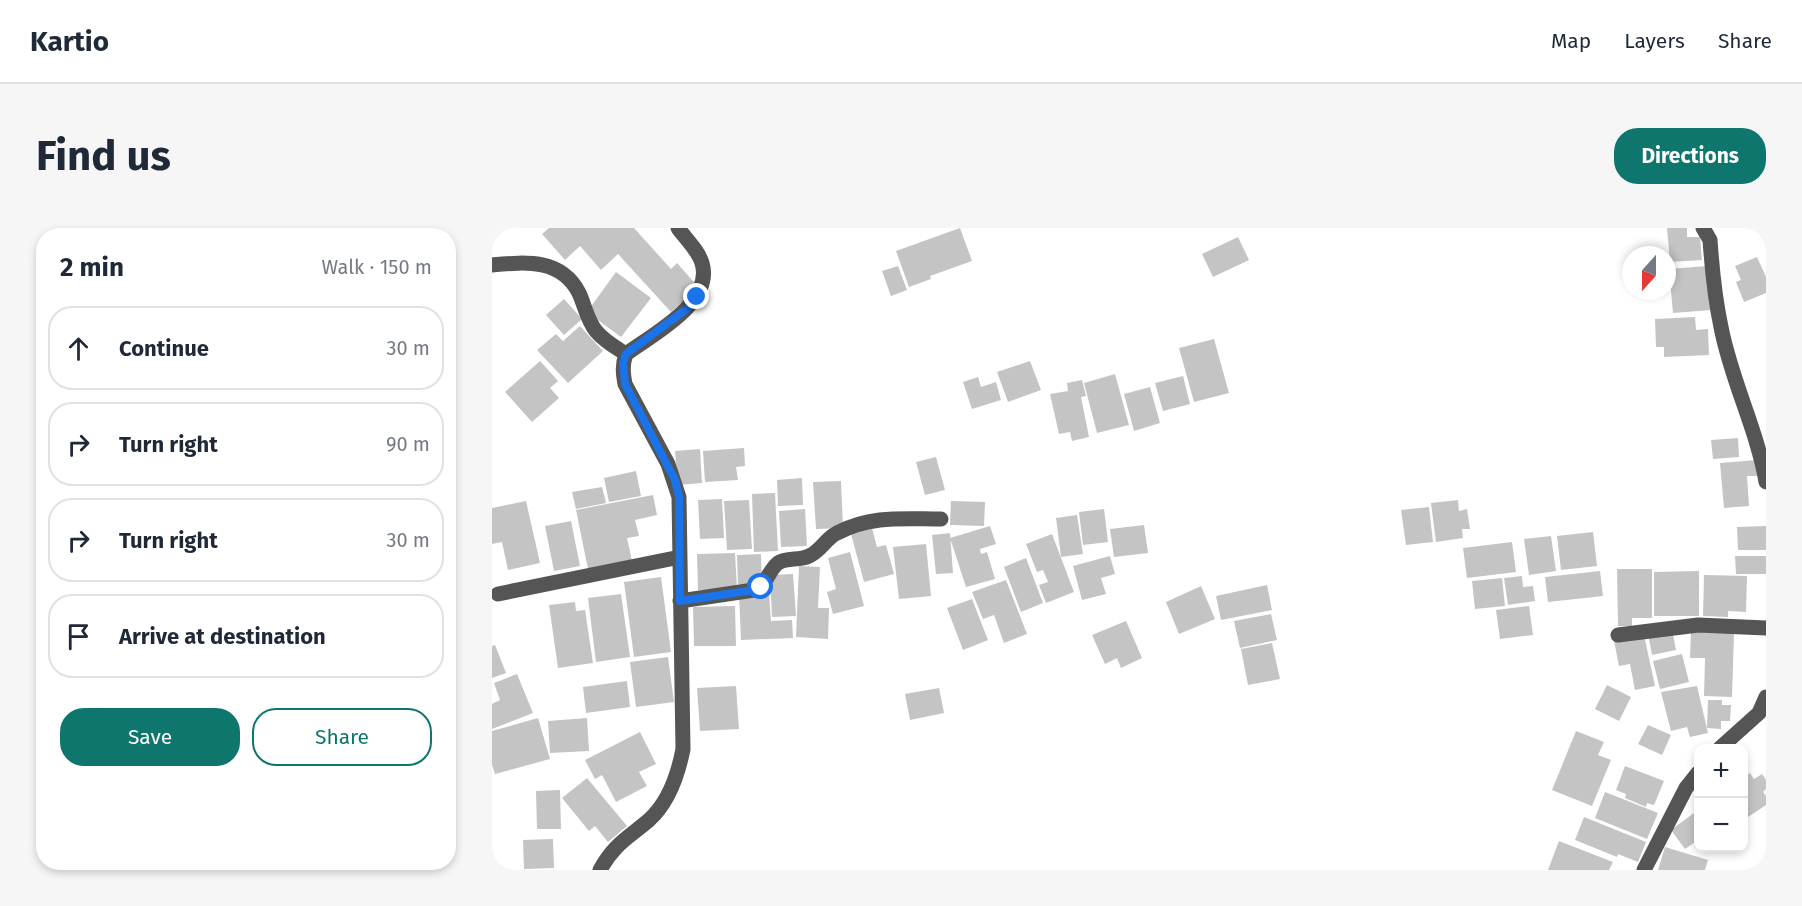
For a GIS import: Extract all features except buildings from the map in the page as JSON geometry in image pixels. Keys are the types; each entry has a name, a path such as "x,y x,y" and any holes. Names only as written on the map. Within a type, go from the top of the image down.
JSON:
{"street":[{"path":"600,870 618,843 650,819 661,806 679,770 683,749 679,497 675,480 625,384 623,363 626,354 688,308 697,297 702,285 701,262 696,251 678,228"},
{"path":"1703,228 1710,240 1721,328 1761,452 1766,482"},
{"path":"492,265 528,261 549,265 562,271 579,294 588,319 596,331 604,340 626,354"},
{"path":"680,601 754,590 764,584 772,569 781,561 811,556 830,537 862,523 875,519 941,519"},
{"path":"498,594 680,557"},
{"path":"1618,635 1698,625 1766,628"},
{"path":"1724,744 1759,713 1766,697"},
{"path":"1644,870 1686,788 1694,778"}],"route":[{"path":"697,297 688,308 626,354 623,363 625,384 675,480 679,497 680,601 761,587"}]}
